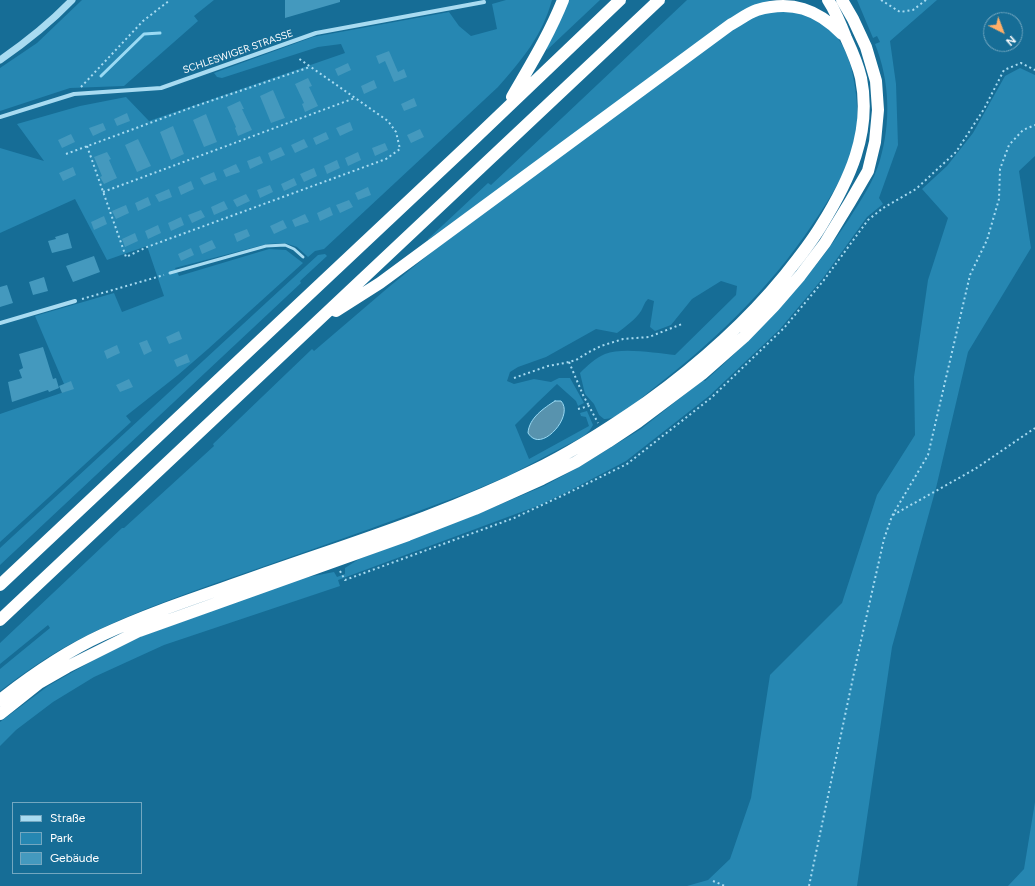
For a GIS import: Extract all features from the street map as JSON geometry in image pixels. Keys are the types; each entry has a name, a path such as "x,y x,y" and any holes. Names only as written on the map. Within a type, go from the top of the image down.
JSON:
{"highway":[{"path":"504,110 542,47 553,25 562,0"},
{"path":"0,585 620,0"},
{"path":"0,620 659,0"},
{"path":"0,700 46,665 102,635 201,597 458,505 533,472 603,432 690,369 738,327 767,297 811,242 847,180 856,156 864,124 863,97 860,77 836,12 828,0"},
{"path":"0,714 40,683 62,670 139,631 415,532 475,509 542,479 576,462 608,442 638,422 702,374 744,337 800,276 825,243 868,171 875,142 878,110 876,81 866,47 842,0"},
{"path":"307,331 380,283 730,25 757,10 775,5 793,4 812,10 830,22 846,38"}],"street":[{"path":"0,60 26,42 72,0"},
{"name":"SCHLESWIGER STRASSE","path":"0,117 74,94 161,88 316,33 484,2"},
{"path":"0,323 75,301"}],"lane":[{"path":"170,273 266,246 285,245 294,249 303,257"}],"path":[{"path":"74,94 143,21 170,0"},
{"path":"881,0 900,12 913,10 926,0"},
{"path":"86,146 126,257 147,247 386,160 400,149 396,132 388,121 298,58"},
{"path":"66,154 193,107 310,67"},
{"path":"103,192 355,98"},
{"path":"809,886 884,539 892,516 928,455 970,275 989,234 999,199 1000,169 1009,145 1024,130 1035,125"},
{"path":"75,301 170,273"},
{"path":"514,378 548,366 569,362 601,346 622,339 649,337 682,324"},
{"path":"569,362 583,395 603,432"},
{"path":"578,409 589,406"},
{"path":"892,516 975,468 1035,428"},
{"path":"340,571 344,580"},
{"path":"713,881 725,886"}],"green space":[{"path":"82,0 214,0 194,16 198,21 124,86 70,88 0,111 0,68 37,43"},
{"path":"506,0 552,0 543,25 523,57 498,87 324,249 315,251 308,257 297,247 285,243 267,244 175,268 179,276 269,249 286,250 303,263 178,375 126,416 131,422 0,542 0,414 67,391 35,316 114,293 122,312 164,296 147,246 107,260 75,199 0,233 0,148 44,161 17,124 80,106 126,97 149,121 345,53 341,44 318,47 222,78 217,77 214,73 313,37 449,12 459,26 471,36 497,29 492,4"},
{"path":"567,0 600,0 547,50 546,48 558,26"},
{"path":"687,0 771,0 753,6 428,240 488,183 491,185"},
{"path":"857,0 937,0 890,41 896,84 898,145 879,198 883,204 867,217 823,278 780,329 709,396 626,461 569,491 540,505 338,580 340,586 164,645 94,677 53,702 16,730 0,746 0,722 48,686 92,661 142,636 303,578 334,572 337,577 345,574 345,568 359,559 475,515 544,486 579,467 641,429 703,380 705,381 745,344 783,304 817,263 858,205 871,183 877,168 884,146 886,131 886,87 884,73 875,44 880,42 877,36 873,38"},
{"path":"764,11 805,12 829,28 835,34 840,41 851,67 857,101 856,134 850,156 838,183 812,225 777,272 758,294 717,335 673,373 622,413 604,419 599,415 594,404 585,394 580,373 588,365 605,354 620,351 639,351 675,355 736,295 737,286 721,281 692,299 671,325 655,331 650,327 654,301 648,299 636,317 617,333 596,329 546,357 518,367 510,372 507,381 514,384 534,379 551,382 559,378 570,378 584,403 578,406 576,401 557,384 515,425 529,459 589,426 586,417 581,416 580,413 587,411 593,425 584,436 510,475 470,492 191,592 121,619 56,652 0,691 0,669 50,628 48,625 0,664 0,643 122,528 124,528 214,446 213,444 312,349 314,351 438,247 743,21"},
{"path":"1020,68 1035,75 1035,156 1019,171 1031,248 968,352 936,488 892,647 857,886 687,886 708,880 730,859 751,798 770,675 842,603 877,495 915,435 914,377 928,280 948,218 922,189 947,166 973,133 1005,76"},
{"path":"325,254 327,256 300,281 301,283 0,565 0,548 318,255"},
{"path":"1035,802 1035,886 1008,886 1024,869"}],"shaded area":[{"path":"555,401 561,401 564,407 562,420 558,427 547,437 541,439 533,438 528,433 531,423 542,410"}],"building":[{"path":"285,0 340,0 340,2 285,18"},
{"path":"389,51 398,72 404,69 407,77 394,82 385,61 379,64 376,56"},
{"path":"348,63 351,70 338,76 335,69"},
{"path":"308,78 312,86 309,87 318,106 305,112 302,104 304,103 295,84"},
{"path":"374,80 377,88 364,94 361,86"},
{"path":"273,90 285,118 271,123 260,96"},
{"path":"414,98 417,106 404,111 401,104"},
{"path":"240,101 244,109 242,109 252,130 238,136 236,127 227,107"},
{"path":"127,113 130,121 117,126 114,119"},
{"path":"206,114 217,142 204,147 193,120"},
{"path":"350,122 353,130 340,136 336,128"},
{"path":"103,123 106,130 93,136 89,128"},
{"path":"173,126 184,154 171,160 160,132"},
{"path":"420,129 424,137 411,143 407,135"},
{"path":"326,132 329,139 316,145 313,138"},
{"path":"71,134 75,142 62,148 58,140"},
{"path":"138,139 151,166 137,172 125,145"},
{"path":"304,139 308,147 295,153 291,145"},
{"path":"385,143 388,150 375,156 372,148"},
{"path":"281,147 285,155 271,161 268,153"},
{"path":"107,152 111,159 109,160 117,178 104,184 100,177 102,176 94,157"},
{"path":"358,152 361,160 348,166 345,158"},
{"path":"260,156 263,163 250,169 247,161"},
{"path":"337,160 340,168 327,174 324,166"},
{"path":"236,164 240,172 226,177 223,170"},
{"path":"73,167 76,175 63,181 59,173"},
{"path":"314,168 317,176 304,182 300,174"},
{"path":"214,172 217,180 204,185 200,178"},
{"path":"294,178 297,185 284,191 281,184"},
{"path":"191,181 194,189 181,195 178,187"},
{"path":"270,185 273,192 260,198 257,190"},
{"path":"368,187 371,195 358,200 355,193"},
{"path":"169,189 172,197 159,202 155,195"},
{"path":"246,194 250,201 237,207 233,200"},
{"path":"148,197 151,205 138,211 135,203"},
{"path":"349,200 353,207 340,213 336,205"},
{"path":"224,201 228,209 214,215 211,207"},
{"path":"126,205 129,213 116,219 112,211"},
{"path":"330,207 333,215 320,221 317,213"},
{"path":"201,210 205,217 192,223 188,215"},
{"path":"305,214 309,222 295,227 292,220"},
{"path":"104,216 107,224 94,230 91,222"},
{"path":"181,217 184,225 171,231 168,223"},
{"path":"283,220 287,228 274,234 270,226"},
{"path":"158,225 161,233 148,239 145,231"},
{"path":"247,229 250,236 237,242 234,234"},
{"path":"68,233 72,248 52,253 48,241"},
{"path":"135,233 138,241 125,247 122,239"},
{"path":"212,240 216,248 202,254 199,246"},
{"path":"191,248 194,255 181,261 178,254"},
{"path":"94,256 100,272 73,282 66,266"},
{"path":"44,277 48,291 33,295 29,282"},
{"path":"7,285 13,303 0,307 0,287"},
{"path":"179,331 182,339 169,344 166,337"},
{"path":"147,340 152,351 144,355 139,343"},
{"path":"117,345 120,353 107,359 104,351"},
{"path":"43,347 53,379 56,378 59,388 49,392 48,390 12,402 8,382 22,378 19,370 23,368 19,354"},
{"path":"187,354 190,362 177,367 174,360"},
{"path":"129,379 133,387 120,392 116,385"},
{"path":"71,381 74,389 62,393 59,386"}],"waterway":[{"path":"101,76 144,34 160,33"}]}
